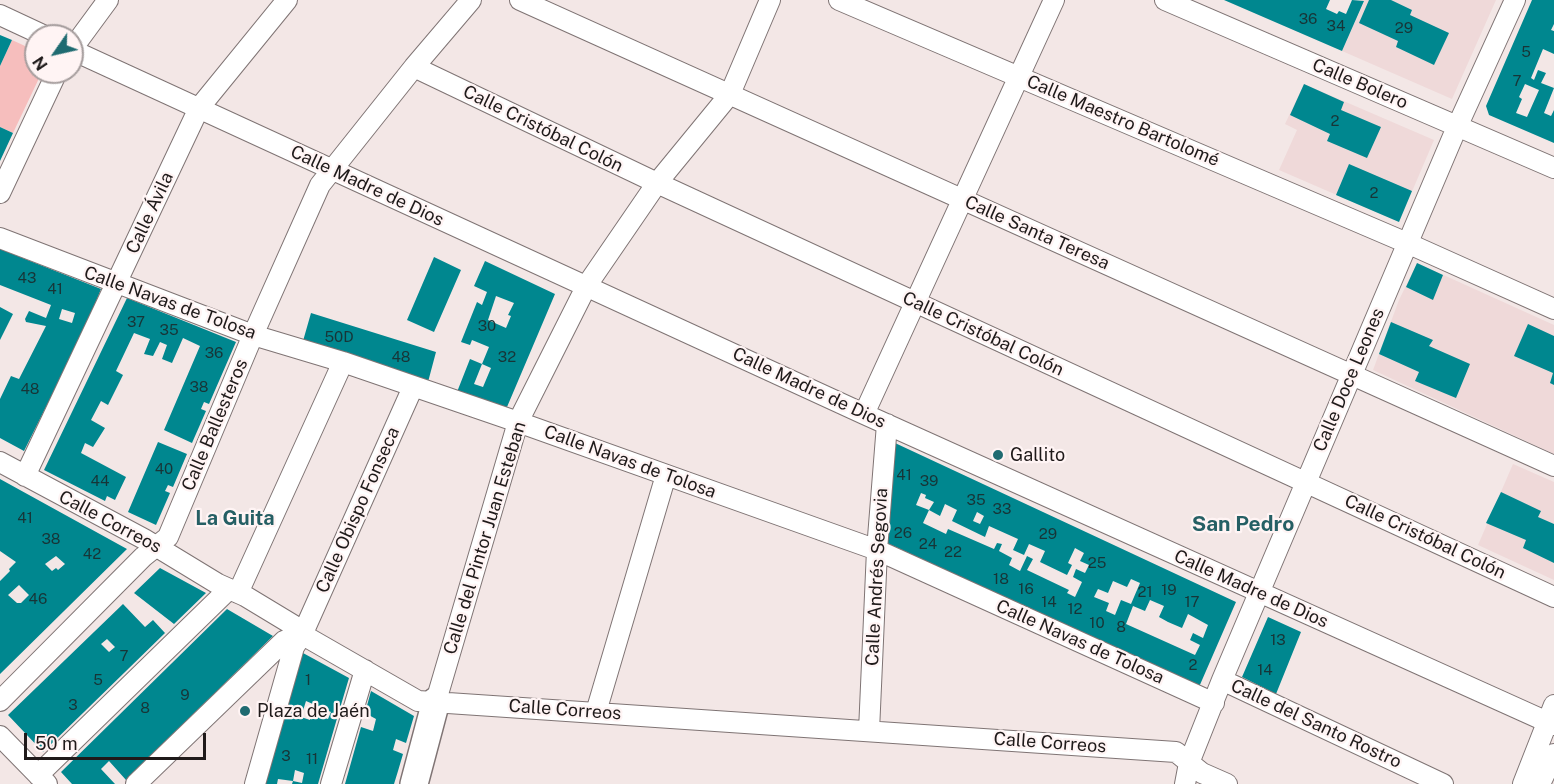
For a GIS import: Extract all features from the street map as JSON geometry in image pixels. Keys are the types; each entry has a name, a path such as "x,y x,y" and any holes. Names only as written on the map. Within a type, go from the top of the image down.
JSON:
{"street":[{"path":"84,33 108,0"},
{"name":"Calle Ávila","path":"25,476 198,108 287,0"},
{"name":"Calle Ballesteros","path":"0,701 142,557 168,537 253,335 320,185 471,0"},
{"name":"Calle Santa Teresa","path":"520,0 1554,466"},
{"name":"Calle del Pintor Juan Esteban","path":"414,784 435,701 519,422 587,285 657,183 730,94 770,0"},
{"name":"Calle Maestro Bartolomé","path":"839,0 1407,243 1554,309"},
{"path":"864,414 1054,0"},
{"name":"Calle Bolero","path":"1165,0 1554,168"},
{"name":"Calle Doce Leones","path":"1185,784 1189,763 1222,680 1407,243 1515,0"},
{"path":"0,15 24,26"},
{"name":"Calle Madre de Dios","path":"84,56 1259,593 1552,718"},
{"name":"Calle Cristóbal Colón","path":"414,67 657,183 1554,597"},
{"path":"0,193 51,84"},
{"name":"Calle Navas de Tolosa","path":"0,238 253,335 343,362 519,422 877,550 1214,703"},
{"path":"0,736 42,780 233,591 343,362"},
{"name":"Calle Obispo Fonseca","path":"303,633 413,387"},
{"name":"Calle Andrés Segovia","path":"869,731 877,550 887,424"},
{"name":"Calle Correos","path":"0,462 156,546 418,701 1176,752 1202,772 1227,784"},
{"path":"596,712 666,475"},
{"path":"136,784 284,641 303,633"},
{"path":"255,784 294,647 303,633"},
{"path":"331,784 365,670"},
{"name":"Calle del Santo Rostro","path":"1222,680 1443,784"},
{"path":"1523,784 1552,718"},
{"path":"1540,784 1554,754"}],"shaded area":[{"path":"1360,0 1496,0 1452,99 1342,51 1364,2"},
{"path":"12,40 24,46 24,84 36,84 13,133 0,127 0,66"},
{"path":"1304,84 1434,140 1399,222 1279,170 1297,130 1285,124"},
{"path":"1417,263 1554,325 1554,454 1373,370 1399,300"},
{"path":"1513,464 1554,482 1554,580 1478,545"}],"building":[{"path":"1224,0 1330,0 1326,9 1337,14 1339,11 1346,14 1352,0 1364,1 1342,51"},
{"path":"1369,0 1391,0 1412,10 1410,15 1449,33 1434,65 1396,47 1398,41 1359,23"},
{"path":"1532,0 1554,0 1554,24 1551,30 1554,31 1554,54 1543,49 1531,78 1534,80 1538,70 1546,73 1541,83 1554,88 1544,113 1551,116 1554,110 1554,143 1489,115 1486,106","holes":["1525,84 1539,90 1527,117 1516,113 1522,99 1519,97"]},
{"path":"0,35 12,40 0,66"},
{"path":"1304,84 1344,102 1341,110 1381,127 1367,158 1327,141 1330,134 1290,115"},
{"path":"0,127 13,133 0,161"},
{"path":"1349,164 1412,191 1399,222 1336,195"},
{"path":"0,249 101,289 85,329 24,451 0,438 0,399 11,376 19,379 46,326 26,322 29,311 46,318 51,305 0,285","holes":["62,309 75,313 72,323 59,319"]},
{"path":"434,257 461,270 434,332 407,320"},
{"path":"485,261 555,294 507,407 457,392 470,359 482,364 489,347 472,340 470,345 461,342 477,302 482,305 487,292 474,286","holes":["496,296 514,303 508,315 511,316 506,328 488,320","482,364 491,368 483,387 474,384"]},
{"path":"1417,263 1443,275 1433,300 1406,287"},
{"path":"127,298 236,342 209,404 204,402 201,409 206,411 192,443 164,430 200,346 183,338 172,363 162,359 167,345 160,342 153,356 144,354 150,339 134,333 116,371 123,375 108,405 101,401 91,420 105,428 93,447 85,443 81,453 126,477 115,500 107,496 105,501 44,470"},
{"path":"0,307 13,314 0,340"},
{"path":"311,313 436,352 428,382 303,341"},
{"path":"1391,322 1433,340 1429,346 1470,364 1456,398 1415,381 1419,372 1379,354"},
{"path":"1528,324 1554,336 1554,385 1550,383 1553,373 1514,356"},
{"path":"158,442 187,454 173,487 168,485 165,491 170,493 156,525 128,512"},
{"path":"895,443 1236,602 1199,687 887,543","holes":["921,493 926,495 925,498 934,502 929,510 916,505","945,504 957,510 952,521 985,537 989,526 1018,539 1013,550 1024,555 1029,544 1045,551 1040,562 1067,575 1072,565 1068,563 1075,548 1084,553 1080,561 1089,565 1085,573 1076,569 1073,577 1082,582 1075,597 1067,593 1069,590 1027,570 1033,559 1027,556 1020,571 1009,565 1012,558 999,551 1002,544 997,543 994,549 948,529 946,534 923,523 929,510 940,516","977,512 984,516 980,524 973,521","1131,579 1140,583 1131,604 1121,600 1115,615 1106,611 1109,603 1094,597 1098,589 1108,593 1113,581 1127,587","1150,600 1164,606 1159,617 1168,622 1182,628 1188,614 1208,625 1203,638 1193,633 1190,640 1200,645 1195,655 1126,624 1133,606 1145,611"]},
{"path":"0,479 127,549 0,674 0,581 16,562 0,551","holes":["56,556 65,564 58,570 56,568 52,571 45,564","19,585 29,595 21,603 17,603 8,595"]},
{"path":"1501,492 1541,511 1538,517 1554,524 1554,563 1523,548 1526,540 1486,523"},
{"path":"160,568 206,593 174,624 134,593"},
{"path":"123,604 145,627 153,620 165,633 43,752 8,715","holes":["107,639 115,647 109,652 101,644"]},
{"path":"227,609 273,636 126,780 109,761 101,769 115,784 72,784 61,772"},
{"path":"1268,617 1301,632 1276,694 1242,677"},
{"path":"303,653 349,678 318,784 292,784 293,781 278,779 277,784 265,784","holes":["306,701 331,712 328,719 311,714 310,720 301,717","295,770 304,773 302,783 293,781"]},
{"path":"371,691 414,716 406,743 396,739 393,750 403,754 394,784 345,784 361,727 373,731 376,719 365,713"}],"place":[{"name":"Gallito","path":"998,455"},
{"name":"Plaza de Jaén","path":"245,711"}],"district":[{"name":"La Guita","path":"235,519"},
{"name":"San Pedro","path":"1243,525"}]}
